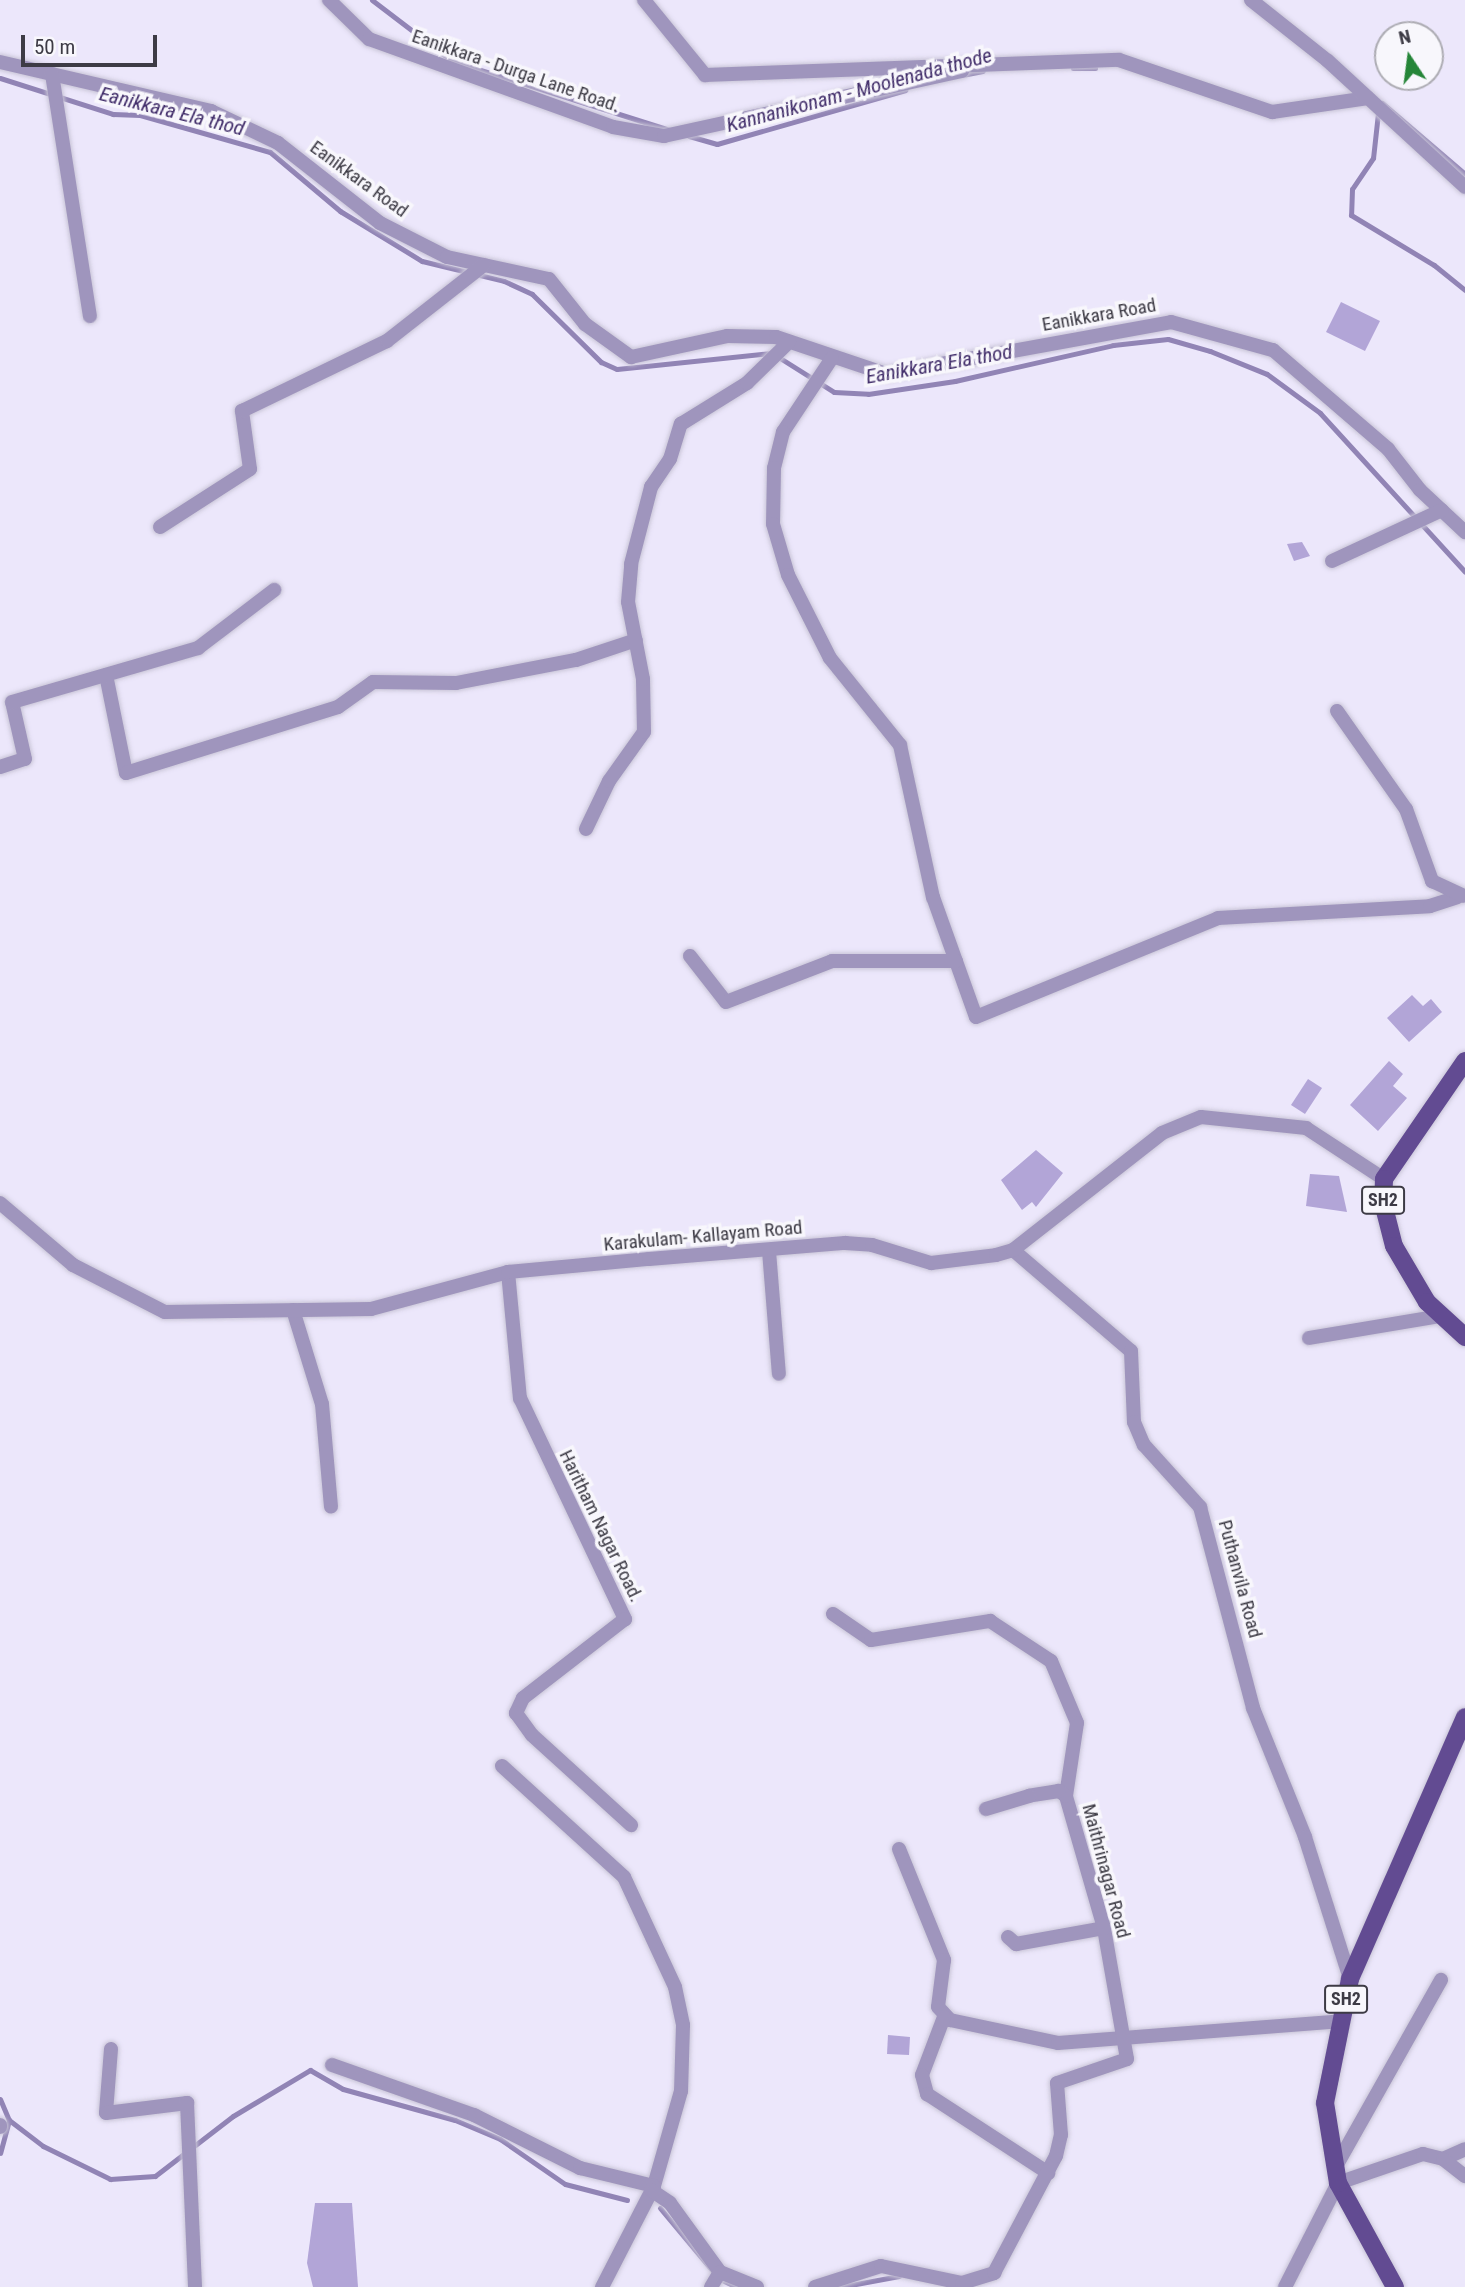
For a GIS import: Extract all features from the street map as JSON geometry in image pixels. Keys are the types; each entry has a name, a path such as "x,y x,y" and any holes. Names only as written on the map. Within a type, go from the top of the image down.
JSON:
{"main road":[{"name":"SH2","path":"1465,1061 1384,1179 1383,1203 1394,1246 1440,1316 1465,1337"},
{"name":"SH2","path":"1395,2287 1336,2176 1325,2103 1350,1979 1465,1717"}],"street":[{"name":"Eanikkara - Durga Lane Road.","path":"328,0 369,39 613,127 664,136 993,62"},
{"path":"644,0 705,75 993,62 1041,66 1119,60 1272,112 1369,98"},
{"path":"1251,0 1369,98 1465,187"},
{"name":"Eanikkara Road","path":"0,62 211,111 278,143 380,223 447,257 549,279 585,324 631,357 727,336 776,337 886,374 1171,322 1273,350 1388,449 1465,532"},
{"path":"52,74 90,316"},
{"path":"160,527 250,469 242,411 387,341 484,265"},
{"path":"586,829 609,781 644,732 636,640 628,602 631,564 651,487 670,459 681,424 747,383 789,342"},
{"path":"832,358 783,432 774,468 773,524 788,575 830,658 900,745 933,897 968,1002 976,1017 982,1017 1218,918 1430,906 1462,896"},
{"path":"1332,561 1442,510"},
{"path":"0,767 25,759 12,702 198,648 274,590"},
{"path":"106,675 126,773 338,707 373,682 456,683 576,660 636,640"},
{"path":"1337,711 1406,809 1432,881 1462,896"},
{"path":"690,956 726,1002 832,961 956,961"},
{"name":"Karakulam- Kallayam Road","path":"0,1203 73,1265 165,1312 371,1309 508,1272 872,1245 931,1263 1013,1250 1141,1147 1201,1116 1306,1128 1384,1179"},
{"name":"Puthanvila Road","path":"1013,1250 1131,1351 1134,1422 1144,1445 1200,1507 1253,1708 1305,1837 1350,1979"},
{"path":"769,1251 779,1374"},
{"name":"Haritham Nagar Road.","path":"508,1272 520,1398 625,1619 523,1698 516,1713 532,1735 631,1825"},
{"path":"293,1310 322,1404 331,1507"},
{"path":"1309,1338 1440,1316"},
{"path":"833,1614 871,1640 990,1621 1051,1661 1077,1723 1066,1796"},
{"path":"502,1766 624,1877 676,1987 683,2025 681,2091 652,2188 602,2287"},
{"name":"Maithrinagar Road","path":"986,1809 1029,1796 1059,1791 1066,1796 1104,1928 1125,2038"},
{"path":"899,1849 944,1960 938,2007 944,2017 1058,2043 1342,2021"},
{"path":"1008,1937 1023,1944 1104,1928"},
{"path":"1285,2287 1336,2176 1441,1980"},
{"path":"944,2017 924,2068 927,2094 1048,2173"},
{"path":"815,2287 881,2266 962,2284 993,2273 1048,2173 1061,2135 1057,2083 1127,2059 1125,2038"},
{"path":"111,2049 106,2113 187,2103 195,2287"},
{"path":"332,2065 474,2116 580,2168 652,2188 670,2203 720,2272 757,2287"},
{"path":"1443,2159 1465,2149"},
{"path":"1336,2176 1414,2155 1443,2159 1465,2176"},
{"path":"711,2287 720,2272"}],"building":[{"path":"1341,302 1380,321 1365,351 1326,332"},
{"path":"1302,542 1310,556 1294,561 1287,544"},
{"path":"1412,995 1423,1006 1431,999 1442,1012 1409,1042 1387,1018"},
{"path":"1389,1061 1403,1074 1393,1086 1407,1098 1378,1131 1350,1105"},
{"path":"1308,1079 1322,1088 1305,1114 1291,1105"},
{"path":"1036,1150 1063,1173 1036,1207 1032,1202 1022,1210 1001,1180"},
{"path":"1310,1174 1339,1176 1347,1212 1306,1206"},
{"path":"888,2035 910,2037 909,2055 887,2054"},
{"path":"315,2203 352,2203 358,2287 313,2287 307,2263"}],"waterway":[{"name":"Kannanikonam - Moolenada thode","path":"372,0 452,61 670,130"},
{"name":"Kannanikonam - Moolenada thode","path":"1073,68 1095,68"},
{"name":"Kannanikonam - Moolenada thode","path":"962,75 983,71"},
{"name":"Eanikkara Ela thod","path":"0,78 113,114 140,115 270,152 340,211 422,261 504,281 532,294 601,362 617,369 772,353 834,392 868,394 955,381 1113,345 1168,339 1210,351 1267,374 1320,413 1465,572"},
{"name":"Kannanikonam - Moolenada thode","path":"689,136 717,144 905,90"},
{"path":"1382,103 1465,174"},
{"name":"Kannanikonam - Moolenada thode","path":"1378,113 1373,158 1352,189 1351,215 1434,265 1465,290"},
{"path":"9,2120 43,2146 110,2179 155,2176 233,2116 310,2070 343,2089 455,2120 500,2139 565,2184 627,2200"},
{"path":"0,2099 9,2120 0,2153"},
{"path":"660,2208 716,2275"},
{"path":"840,2287 899,2276"},
{"path":"724,2281 737,2287"}]}
